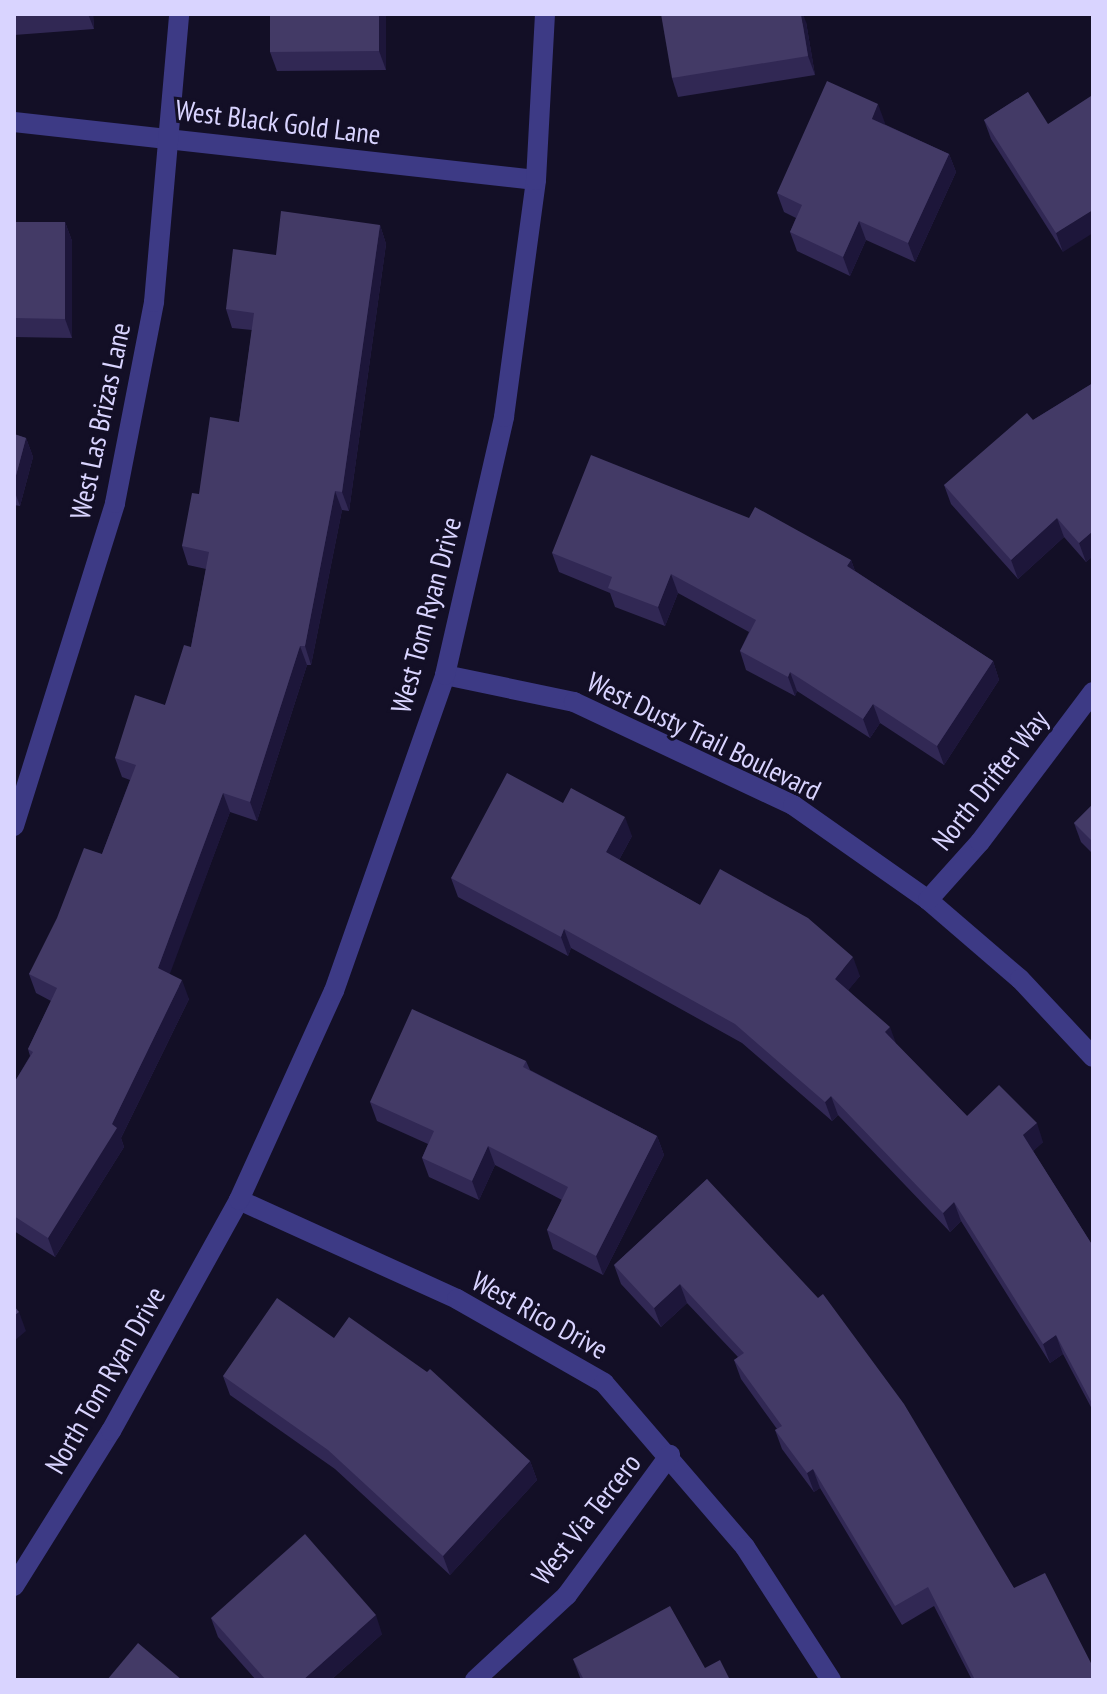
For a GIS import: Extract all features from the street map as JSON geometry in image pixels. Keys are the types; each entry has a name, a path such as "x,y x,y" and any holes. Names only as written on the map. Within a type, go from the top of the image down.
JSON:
{"street":[{"name":"West Las Brizas Lane","path":"14,826 115,503 154,302 179,14"},
{"name":"West Tom Ryan Drive","path":"239,1200 334,991 445,675 504,417 536,180 545,14"},
{"name":"West Black Gold Lane","path":"14,122 536,180"},
{"name":"West Dusty Trail Boulevard","path":"445,675 574,702 793,805 928,900 1020,979 1093,1057"},
{"name":"North Drifter Way","path":"928,900 980,842 1093,692"},
{"name":"West Rico Drive","path":"239,1200 457,1299 604,1383 670,1455 745,1547 831,1680"},
{"name":"North Tom Ryan Drive","path":"14,1586 111,1431 239,1200"},
{"name":"West Via Tercero","path":"475,1680 567,1595 670,1455"}],"building":[{"path":"270,14 379,14 379,51 270,52"},
{"path":"661,14 801,14 808,56 672,78"},
{"path":"827,81 878,104 872,119 949,154 908,243 859,221 843,257 790,232 802,205 777,193"},
{"path":"1028,92 1048,124 1091,96 1093,100 1093,210 1056,233 984,120"},
{"path":"281,211 380,225 342,492 335,491 305,646 300,646 250,802 223,793 158,968 182,980 112,1124 117,1128 48,1238 14,1216 14,1083 33,1052 28,1049 57,988 29,974 57,918 84,848 102,854 136,765 115,758 135,695 165,705 184,645 191,647 209,552 182,546 192,493 199,494 210,417 239,422 254,313 226,309 233,249 276,255"},
{"path":"14,222 65,222 65,319 14,318"},
{"path":"1093,383 1093,531 1079,543 1057,518 1011,560 944,485 1027,413 1033,420"},
{"path":"14,434 26,438 14,483"},
{"path":"591,455 749,518 755,507 851,560 847,566 993,661 937,746 873,704 863,719 790,672 788,677 740,651 756,620 671,574 658,607 608,588 612,577 552,553"},
{"path":"507,773 563,803 571,788 625,817 606,852 700,905 720,869 808,918 853,957 835,979 890,1027 885,1032 967,1116 999,1085 1037,1123 1023,1135 1093,1242 1093,1405 1056,1335 1043,1344 954,1202 943,1213 831,1096 825,1102 735,1024 564,929 561,937 451,878"},
{"path":"1093,804 1093,842 1074,823"},
{"path":"412,1009 526,1061 523,1067 657,1136 596,1256 547,1230 568,1187 488,1146 472,1181 422,1158 434,1131 370,1102"},
{"path":"707,1179 818,1298 823,1294 904,1404 1014,1588 1045,1573 1093,1667 1093,1680 975,1680 928,1587 895,1606 813,1469 807,1473 775,1430 782,1426 734,1360 744,1353 680,1284 654,1308 614,1265"},
{"path":"277,1298 334,1338 349,1317 427,1372 430,1369 530,1461 443,1556 328,1450 223,1376"},
{"path":"305,1534 376,1615 303,1680 266,1680 211,1618"},
{"path":"670,1606 705,1668 720,1660 730,1680 584,1680 573,1659"},
{"path":"138,1643 182,1680 107,1680"}]}
